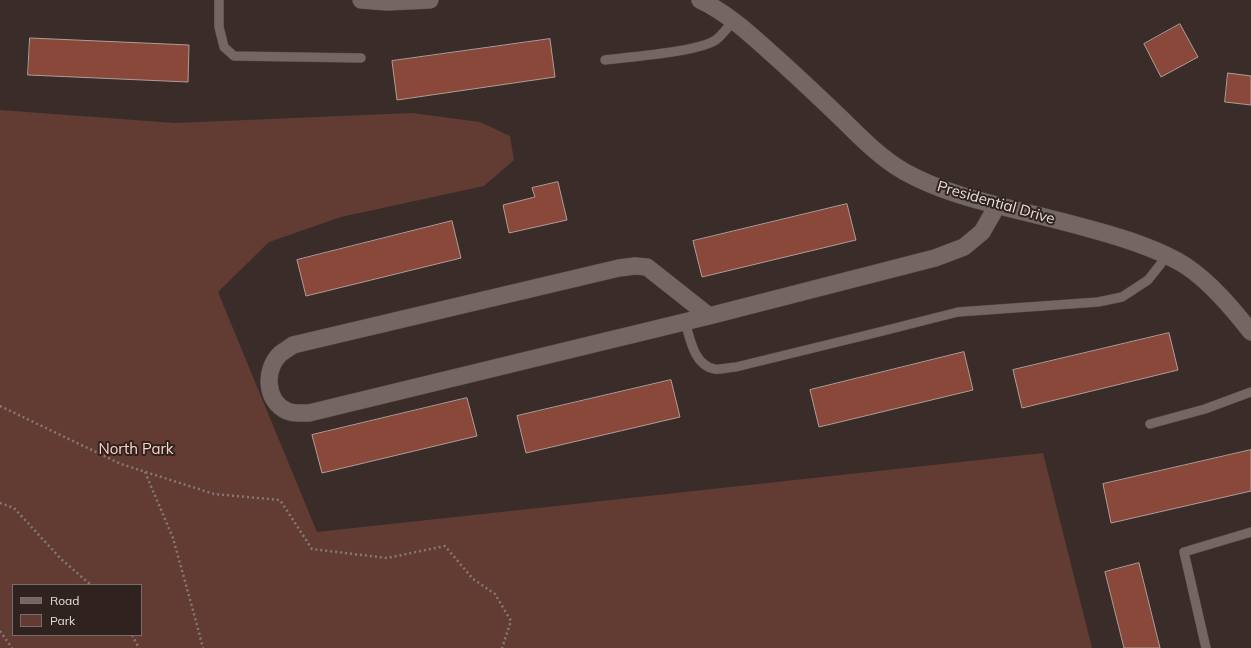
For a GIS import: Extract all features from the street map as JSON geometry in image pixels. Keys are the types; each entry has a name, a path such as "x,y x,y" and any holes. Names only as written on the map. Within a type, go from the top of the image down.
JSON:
{"street":[{"path":"360,0 387,2 430,0"},
{"name":"Presidential Drive","path":"700,0 721,12 753,36 867,143 898,167 922,181 946,191 997,206 1108,234 1138,243 1167,256 1185,266 1205,282 1251,332"},
{"path":"709,316 647,267 635,266 619,268 293,345 279,355 268,376 269,386 278,405 286,411 295,413 309,412 685,322 709,316 935,258 964,247 982,232 997,206"}],"lane":[{"path":"219,0 220,27 224,47 234,56 361,58"},
{"path":"605,60 699,47 716,40 733,21"},
{"path":"685,322 696,355 704,364 715,370 880,332 958,312 1098,302 1122,297 1148,280 1167,256"},
{"path":"1150,424 1205,410 1251,392"},
{"path":"1206,648 1184,552 1251,532"}],"path":[{"path":"0,406 121,464 144,472 214,494 280,500 312,549 387,558 445,546 473,579 495,594 511,621 502,648"},
{"path":"144,472 172,538 197,625 202,648"},
{"path":"0,503 14,508 61,559 90,584"},
{"path":"0,631 12,648"},
{"path":"133,636 139,648"}],"green space":[{"name":"North Park","path":"0,110 175,123 412,113 480,122 510,136 514,160 484,186 341,217 269,242 218,292 317,532 1043,453 1092,648 0,648"}],"building":[{"path":"1180,24 1198,57 1161,77 1144,44"},
{"path":"30,38 189,45 188,82 28,75"},
{"path":"550,39 555,77 397,100 392,61"},
{"path":"1228,73 1251,76 1251,105 1225,102"},
{"path":"558,182 567,220 509,233 503,205 535,197 532,188"},
{"path":"847,204 856,240 702,277 693,241"},
{"path":"452,221 461,258 306,296 297,260"},
{"path":"1169,333 1178,370 1022,408 1013,370"},
{"path":"964,352 973,390 819,427 810,390"},
{"path":"671,380 680,417 526,453 517,416"},
{"path":"467,398 477,436 322,473 312,435"},
{"path":"1251,450 1251,491 1111,523 1103,484"},
{"path":"1139,563 1160,648 1124,648 1105,572"}]}
